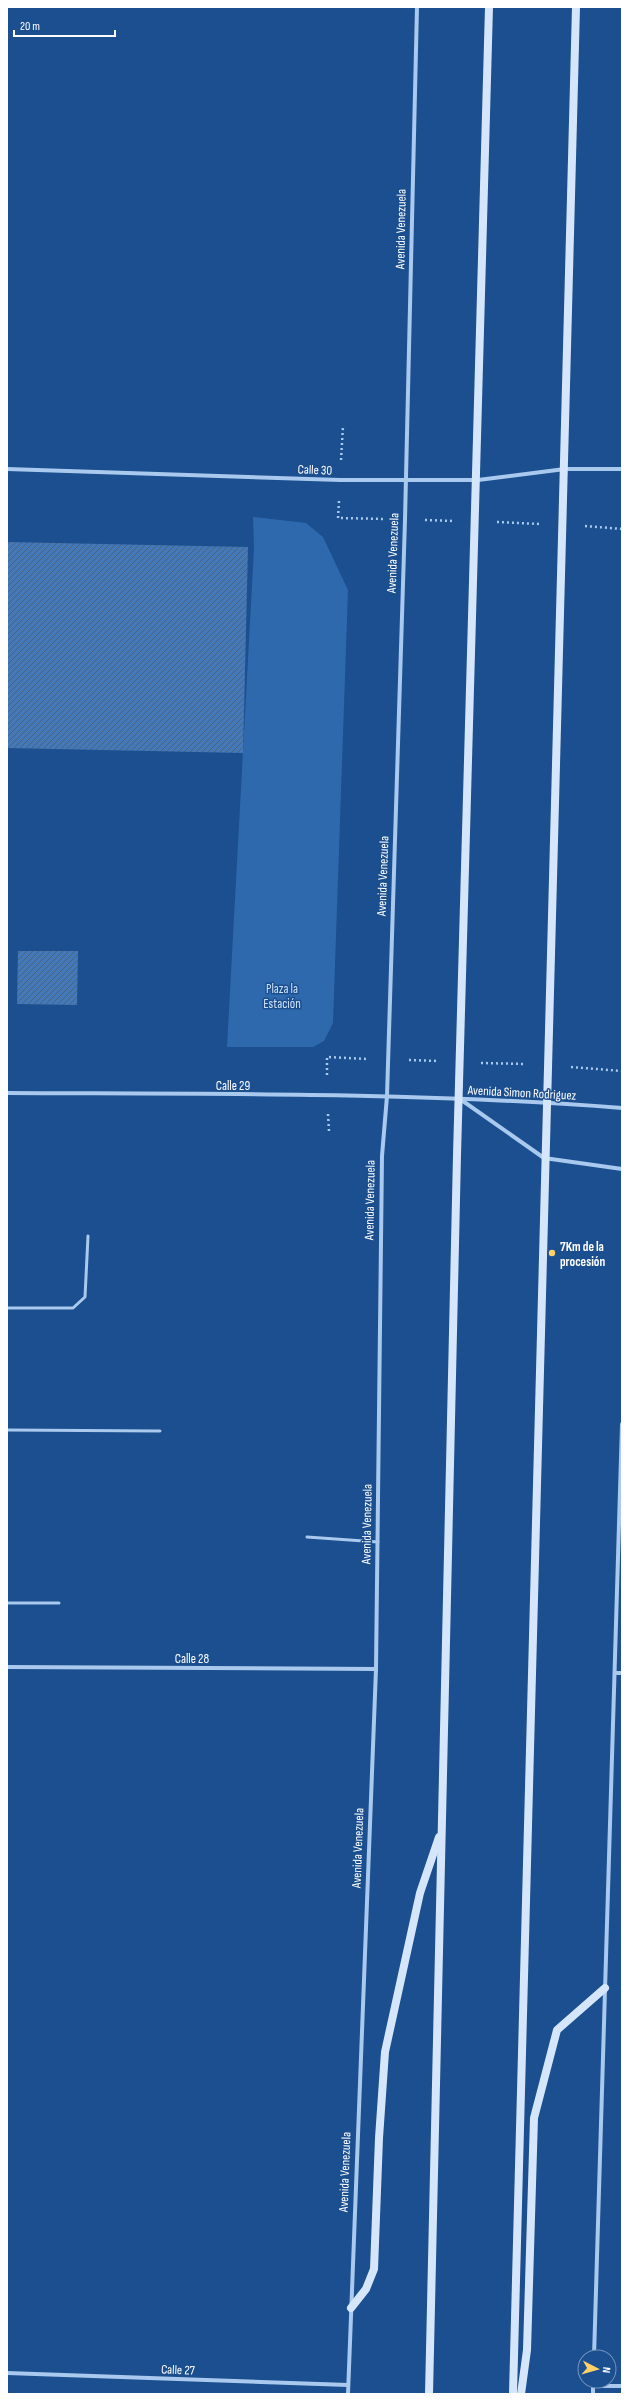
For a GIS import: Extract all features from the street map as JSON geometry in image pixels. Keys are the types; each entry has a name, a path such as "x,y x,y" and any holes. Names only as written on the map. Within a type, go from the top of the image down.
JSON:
{"street":[{"name":"Avenida Venezuela","path":"348,2394 376,1669 382,1156 387,1096 405,520 417,7"},
{"path":"430,2394 459,1099 478,480 489,7"},
{"path":"513,2394 544,1158 564,524 576,7"},
{"name":"Calle 30","path":"7,469 340,480 478,480 565,469 622,468"},
{"name":"Calle 29","path":"7,1093 387,1096 459,1099"},
{"name":"Avenida Simon Rodriguez","path":"459,1099 546,1102 622,1108"},
{"name":"Avenida Simon Rodriguez","path":"459,1099 544,1158 622,1169"},
{"path":"594,2349 622,1424"},
{"name":"Calle 28","path":"7,1666 376,1669"},
{"path":"615,1673 622,1673"},
{"path":"351,2308 366,2289 374,2269 379,2138 385,2052 420,1893 442,1828"},
{"path":"521,2394 527,2350 534,2118 558,2030 605,1988"},
{"name":"Calle 27","path":"7,2374 348,2385"}],"lane":[{"path":"7,1308 73,1308 80,1303 85,1297 88,1236"},
{"path":"7,1430 160,1431"},
{"path":"307,1537 378,1542"},
{"path":"7,1603 59,1603"}],"path":[{"path":"344,426 338,518 564,524 622,529"}],"green space":[{"name":"Plaza la Estación","path":"253,517 306,523 323,537 348,590 333,1023 324,1041 313,1047 227,1047 254,548"}],"building":[{"path":"7,542 248,547 243,753 7,748"},
{"path":"18,951 78,951 77,1005 17,1004"}],"place":[{"name":"7Km de la procesión","path":"552,1253"}]}
